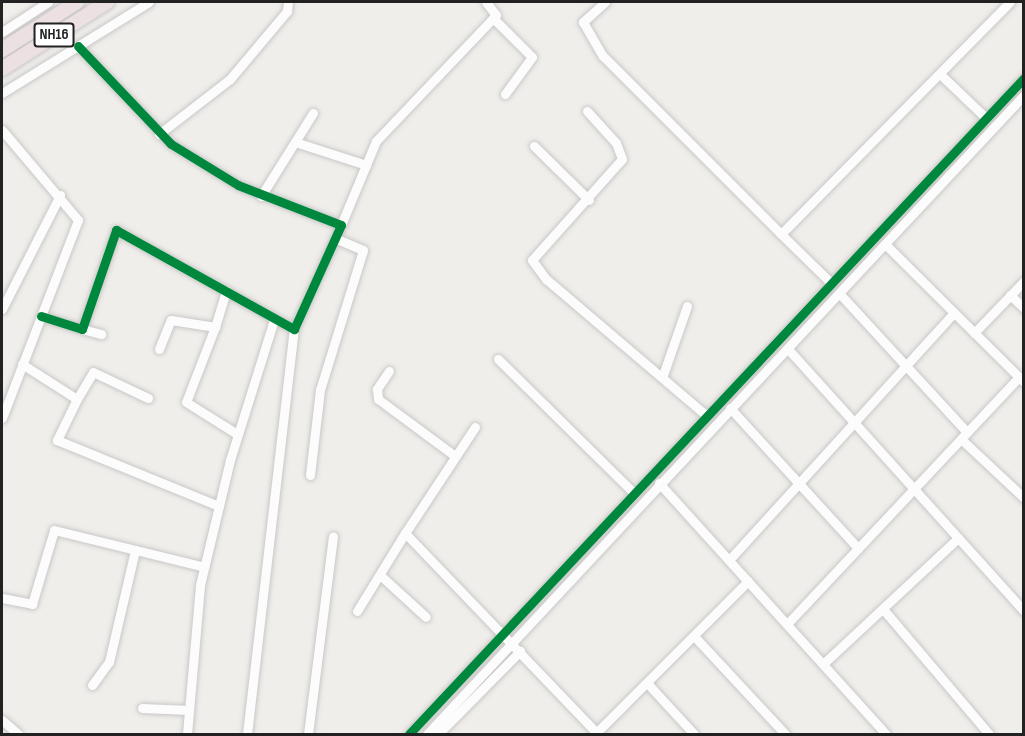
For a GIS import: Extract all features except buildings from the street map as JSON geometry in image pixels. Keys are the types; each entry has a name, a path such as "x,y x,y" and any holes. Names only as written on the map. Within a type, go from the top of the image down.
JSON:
{"highway":[{"name":"NH16","path":"2,50 78,2"},
{"name":"NH16","path":"2,69 106,2"}],"street":[{"path":"2,32 48,2"},
{"path":"2,93 149,2"},
{"path":"159,134 230,79 287,11 288,2"},
{"path":"247,735 294,329 381,135 493,18 494,10 486,2"},
{"path":"605,2 583,22 603,56 831,283"},
{"path":"781,234 1010,2"},
{"path":"493,18 532,57 505,94"},
{"path":"78,46 159,134 205,167 261,196 341,225"},
{"path":"940,74 986,118"},
{"path":"409,735 1023,78"},
{"path":"438,735 517,648 659,483 788,349 1023,95"},
{"path":"587,111 622,154 588,200 532,260 546,279 663,375 706,415"},
{"path":"261,196 313,113"},
{"path":"2,130 60,195 78,220 2,418"},
{"path":"295,142 366,165"},
{"path":"534,146 588,200"},
{"path":"2,309 60,195"},
{"path":"82,329 116,230 274,320 294,329"},
{"path":"310,475 320,390 363,250 335,238"},
{"path":"787,624 964,435 1021,380 885,244"},
{"path":"974,333 1023,281"},
{"path":"226,291 215,327 186,402 237,434"},
{"path":"839,293 907,366 964,435 1023,498"},
{"path":"1010,295 1023,308"},
{"path":"663,375 687,306"},
{"path":"729,560 954,314"},
{"path":"41,316 101,334"},
{"path":"159,349 171,320 215,327"},
{"path":"187,735 205,567 237,434 274,320"},
{"path":"788,349 1023,611"},
{"path":"498,359 634,493"},
{"path":"22,364 77,399"},
{"path":"389,371 377,389 378,399 455,456"},
{"path":"148,398 93,372 57,440 219,506"},
{"path":"730,408 858,548"},
{"path":"357,611 475,427"},
{"path":"659,483 886,735"},
{"path":"2,598 32,604 54,530 205,567"},
{"path":"405,533 597,734 748,581"},
{"path":"308,735 333,537"},
{"path":"823,664 957,538"},
{"path":"92,685 109,662 135,550"},
{"path":"380,574 426,617"},
{"path":"883,609 989,735"},
{"path":"694,636 784,735"},
{"path":"427,735 517,648"},
{"path":"647,683 694,735"},
{"path":"142,708 189,711"},
{"path":"2,720 18,735"}],"cycle path":[{"path":"41,316 82,329 116,230 294,329 341,225 238,185 171,144 78,46"},
{"path":"409,734 1024,78"}]}
